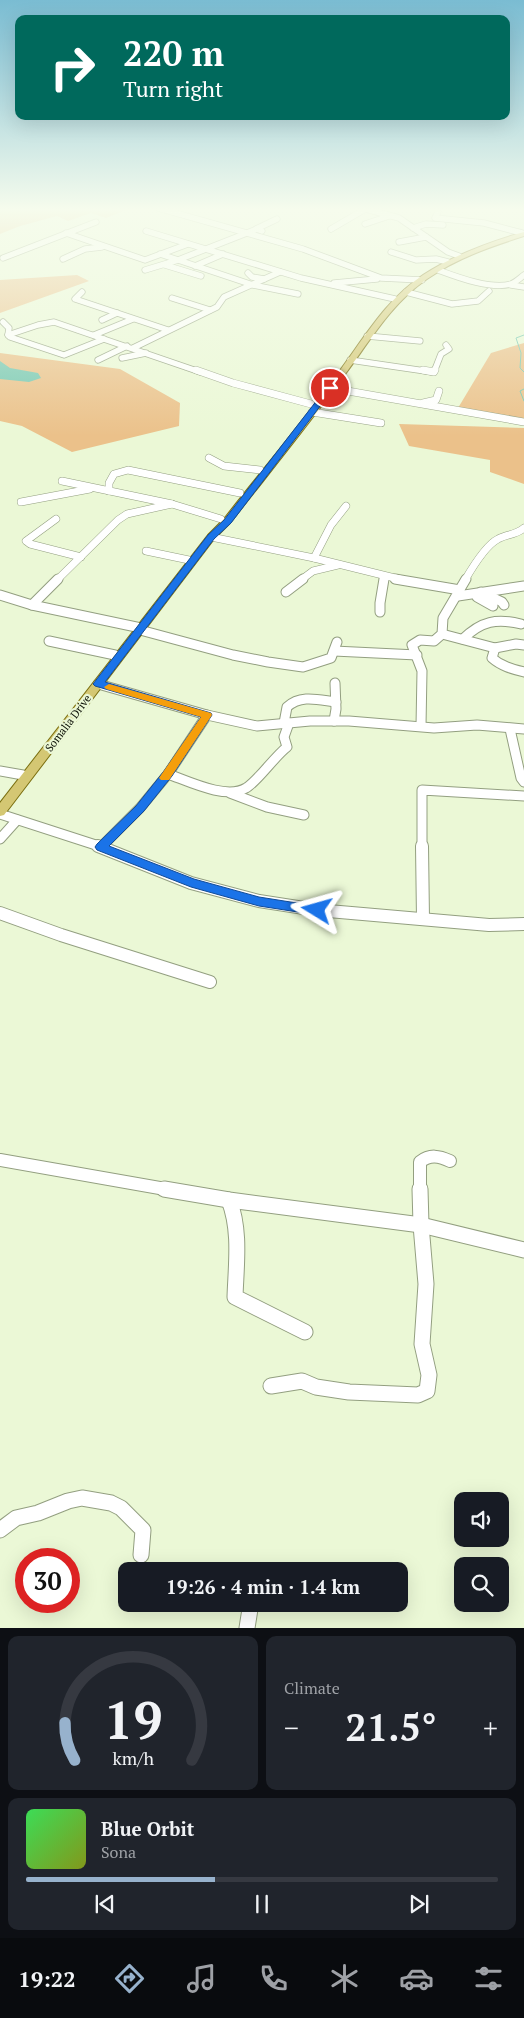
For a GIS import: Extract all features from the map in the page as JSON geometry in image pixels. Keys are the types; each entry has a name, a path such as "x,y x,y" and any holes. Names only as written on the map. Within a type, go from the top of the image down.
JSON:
{"main road":[{"name":"Somalia Drive","path":"0,813 240,494 350,360 367,336 398,299 415,284"},
{"name":"Somalia Drive","path":"328,387 377,319 394,299 415,284"},
{"name":"Somalia Drive","path":"0,802 23,775 115,654 139,628 211,537 228,521 311,408"}],"street":[{"path":"250,284 298,294"},
{"path":"327,284 394,299"},
{"path":"495,284 524,287"},
{"path":"98,357 130,347 168,330 219,306 224,297 253,285"},
{"path":"406,292 452,304 478,301 489,291"},
{"path":"82,292 75,296 75,299 168,330"},
{"path":"172,298 210,310"},
{"path":"102,320 117,313"},
{"path":"94,335 133,319"},
{"path":"3,322 9,328 8,335"},
{"path":"8,335 50,322 311,408 381,423"},
{"path":"8,335 64,355 104,339"},
{"path":"367,336 420,341"},
{"path":"350,360 434,372 441,354 449,349 446,346"},
{"path":"81,349 89,352"},
{"path":"122,358 147,353"},
{"path":"328,387 524,422"},
{"path":"418,404 436,400 439,390"},
{"path":"208,458 224,466 260,470"},
{"path":"109,491 112,476 116,471 124,469 141,471 240,494"},
{"path":"62,481 172,504 221,519"},
{"path":"20,502 43,496 64,495 93,489"},
{"path":"32,605 118,520 127,514 172,504"},
{"path":"314,558 331,525 346,506"},
{"path":"56,519 26,541 27,543 81,557"},
{"path":"421,726 422,671 412,645 415,642 434,641 442,634 443,618 476,562 497,539 518,533 524,528"},
{"path":"211,537 314,558 384,577 459,593 471,594 524,586"},
{"path":"146,551 189,560"},
{"path":"286,592 313,571 339,565"},
{"path":"380,612 379,603 384,589 384,577"},
{"path":"481,592 502,602 504,605"},
{"path":"471,594 493,606"},
{"path":"0,595 32,605 139,628 233,655 303,667 331,658 336,647 417,654"},
{"path":"463,639 480,624 488,621 521,624"},
{"path":"442,634 495,648 516,644 524,645"},
{"path":"49,641 115,654"},
{"path":"495,648 492,658 496,662 524,672"},
{"path":"334,721 335,683"},
{"path":"98,684 207,715 256,726 334,721 434,728 477,725 510,729 524,728"},
{"path":"230,793 248,788 276,756 288,747 284,737 287,723 287,707 296,700 336,702"},
{"path":"101,847 140,808 168,774 207,715"},
{"path":"510,729 521,778 524,782"},
{"path":"0,771 23,775"},
{"path":"168,774 230,793 266,808 304,815"},
{"path":"423,919 422,790 524,796"},
{"path":"0,813 101,847 191,883 259,901 317,910 489,925 524,924"},
{"path":"0,839 17,820"},
{"path":"0,913 60,936 210,982"},
{"path":"271,1386 302,1381 316,1388 349,1392 418,1396 427,1391 429,1381 428,1369 422,1344 426,1284 421,1225 420,1162 423,1158 431,1156 450,1161"},
{"path":"0,1160 229,1200 421,1225 524,1250"},
{"path":"229,1200 234,1213 237,1244 235,1297 305,1332"},
{"path":"1,1527 16,1518 38,1513 76,1498 111,1503 121,1508 143,1530 141,1556"},
{"path":"247,1628 250,1612"}],"shaded area":[{"path":"0,284 81,284 0,313"},
{"path":"524,343 524,419 458,408 491,353"},
{"path":"0,353 120,369 180,403 179,426 72,452 22,426 0,421"},
{"path":"399,424 524,428 524,484 490,472 490,460 409,446"}],"water":[{"path":"0,361 10,368 38,373 41,378 29,382 0,379"}],"waterway":[{"path":"524,335 516,338 521,353 520,368 524,372"},
{"path":"524,389 520,391 524,401"}],"slow traffic":[{"path":"109,687 207,715 165,778"}],"route":[{"path":"317,910 259,901 191,883 101,847 130,820 168,774 207,715 98,684 211,537 228,521 330,388"}]}
